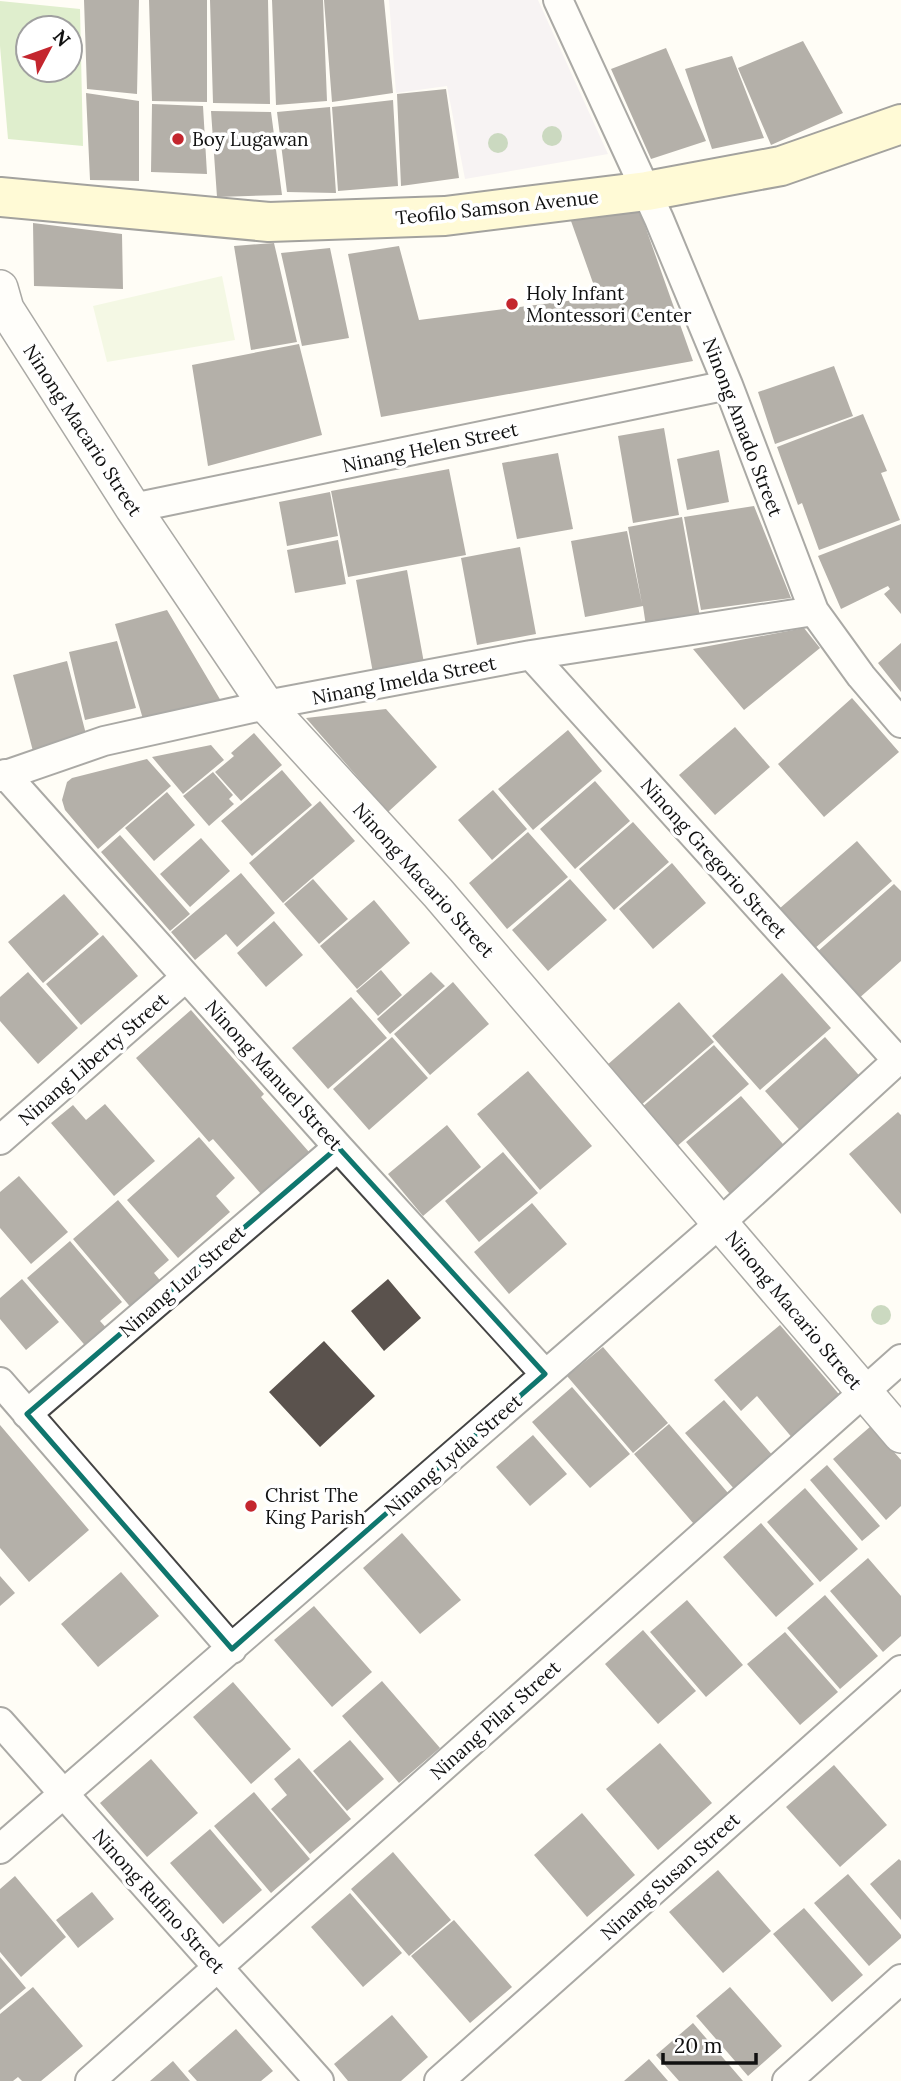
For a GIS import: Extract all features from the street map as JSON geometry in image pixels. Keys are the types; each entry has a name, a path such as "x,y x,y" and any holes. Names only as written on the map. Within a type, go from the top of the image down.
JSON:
{"main road":[{"name":"Teofilo Samson Avenue","path":"0,197 269,222 445,216 647,191 781,166 901,124"}],"street":[{"name":"Ninong Amado Street","path":"558,0 647,191 728,385 814,611 861,676 901,723"},
{"name":"Ninong Macario Street","path":"0,288 6,309 132,509 265,705 438,893 901,1435"},
{"name":"Ninang Helen Street","path":"132,509 728,385"},
{"name":"Ninang Imelda Street","path":"3,776 104,741 265,705 531,655 814,611"},
{"name":"Ninong Gregorio Street","path":"531,655 899,1058"},
{"name":"Ninong Manuel Street","path":"3,776 545,1374"},
{"name":"Ninang Liberty Street","path":"0,1140 186,977"},
{"name":"Ninang Lydia Street","path":"0,1849 720,1223 899,1058"},
{"name":"Ninang Luz Street","path":"27,1414 338,1147"},
{"name":"Ninang Pilar Street","path":"90,2081 901,1359"},
{"path":"0,1382 232,1649"},
{"name":"Ninang Susan Street","path":"439,2081 901,1670"},
{"name":"Ninong Rufino Street","path":"0,1721 319,2081"},
{"path":"787,2081 901,1979"}],"highlighted area":[{"path":"338,1147 545,1374 232,1649 27,1414"}],"shaded area":[{"path":"389,0 538,0 608,154 465,179 447,86 396,93"}],"green space":[{"path":"0,1 80,9 80,14 14,14 14,84 82,84 83,146 8,139 0,46"},
{"path":"222,276 235,340 107,362 93,306"}],"building":[{"path":"84,0 139,0 137,94 87,89"},
{"path":"149,0 207,0 207,102 152,101"},
{"path":"210,0 268,0 270,104 213,103"},
{"path":"272,0 323,0 327,101 276,105"},
{"path":"324,0 384,0 393,93 332,102"},
{"path":"803,41 843,113 771,145 738,68"},
{"path":"666,48 706,141 651,159 611,69"},
{"path":"732,56 764,138 712,149 685,69"},
{"path":"446,89 459,178 401,186 397,94"},
{"path":"86,93 139,101 139,181 90,180"},
{"path":"393,100 398,186 338,191 332,107"},
{"name":"Boy Lugawan","path":"152,104 203,106 207,174 151,172"},
{"path":"330,107 336,193 287,192 277,112"},
{"path":"211,111 271,112 282,195 217,197"},
{"path":"639,209 693,361 381,417 348,254 399,246 419,320 598,297 571,221"},
{"path":"33,223 122,234 123,289 34,286"},
{"path":"274,243 297,342 251,350 234,246"},
{"path":"330,248 349,338 302,346 281,253"},
{"path":"299,344 322,435 208,466 192,365"},
{"path":"834,366 853,416 775,444 758,392"},
{"path":"863,414 887,471 881,473 900,520 819,550 802,503 798,505 777,447"},
{"path":"664,428 679,515 633,523 618,436"},
{"path":"719,450 729,502 687,510 677,459"},
{"path":"558,453 573,529 517,539 502,463"},
{"path":"449,469 466,555 348,577 331,491"},
{"path":"330,492 338,536 287,546 279,502"},
{"path":"754,506 791,598 701,610 684,517"},
{"path":"682,517 700,617 646,626 643,606 585,617 571,541 627,531 642,604 628,527"},
{"path":"901,524 901,614 884,594 890,589 888,586 841,609 818,556"},
{"path":"338,540 346,584 295,593 287,550"},
{"path":"520,547 536,634 477,645 461,558"},
{"path":"407,570 424,663 373,673 356,580"},
{"path":"167,610 221,701 143,719 115,624"},
{"path":"804,628 820,648 744,710 693,649"},
{"path":"117,641 136,708 85,720 69,652"},
{"path":"901,643 901,692 878,663"},
{"path":"67,661 87,738 34,755 13,675"},
{"path":"852,698 899,752 824,817 778,764"},
{"path":"386,709 437,767 388,812 306,718"},
{"path":"735,727 770,767 715,815 679,775"},
{"path":"568,730 602,771 533,830 498,789"},
{"path":"254,733 282,765 241,801 215,772 234,756 231,753"},
{"path":"211,745 224,760 183,794 152,757"},
{"path":"147,759 171,786 98,849 65,810 62,800 67,782 72,778"},
{"path":"282,770 312,805 252,856 221,821"},
{"path":"213,772 233,795 229,799 234,804 209,826 183,796"},
{"path":"595,781 630,821 575,869 540,829"},
{"path":"493,790 527,829 492,860 458,820"},
{"path":"167,792 195,825 154,861 125,828"},
{"path":"320,801 355,841 283,903 249,863"},
{"path":"633,822 669,862 614,910 579,869"},
{"path":"528,832 568,877 507,929 469,883"},
{"path":"120,835 190,914 170,931 101,852"},
{"path":"201,838 230,871 190,907 160,874"},
{"path":"857,841 892,881 814,949 779,909"},
{"path":"672,863 706,903 653,949 619,909"},
{"path":"241,873 275,913 237,947 226,934 195,960 171,932"},
{"path":"313,879 348,919 319,944 284,904"},
{"path":"570,879 607,920 548,971 512,930"},
{"path":"894,884 901,891 901,961 857,1000 816,953"},
{"path":"64,894 99,934 43,983 8,942"},
{"path":"374,900 410,943 357,989 320,946"},
{"path":"274,921 303,955 266,987 237,953"},
{"path":"103,935 138,976 81,1025 46,984"},
{"path":"381,970 402,995 378,1016 356,991"},
{"path":"28,972 78,1028 38,1064 0,1021 0,997"},
{"path":"431,972 445,986 390,1034 377,1019"},
{"path":"782,973 831,1028 760,1090 712,1036"},
{"path":"453,982 489,1024 430,1075 394,1034"},
{"path":"351,997 387,1038 328,1089 292,1048"},
{"path":"679,1002 714,1042 640,1106 606,1066"},
{"path":"191,1010 264,1094 261,1097 309,1152 261,1194 213,1139 209,1142 136,1058"},
{"path":"392,1037 428,1078 369,1130 333,1089"},
{"path":"825,1037 865,1082 804,1135 765,1091"},
{"path":"714,1045 749,1084 675,1148 641,1108"},
{"path":"528,1071 592,1146 540,1190 477,1114"},
{"path":"741,1096 789,1151 735,1200 686,1142"},
{"path":"105,1104 155,1161 114,1196 51,1123 73,1105 86,1120"},
{"path":"898,1112 901,1115 901,1214 849,1154"},
{"path":"447,1125 481,1167 423,1216 388,1174"},
{"path":"199,1137 235,1178 216,1196 230,1212 178,1258 127,1200"},
{"path":"503,1152 538,1193 479,1242 445,1201"},
{"path":"19,1176 68,1232 31,1264 0,1228 0,1192"},
{"path":"118,1200 169,1260 154,1273 163,1284 133,1310 73,1239"},
{"path":"532,1203 567,1244 509,1294 474,1252"},
{"path":"70,1241 122,1302 100,1321 110,1332 89,1350 27,1278"},
{"path":"22,1279 59,1322 26,1350 0,1319 0,1298"},
{"path":"388,1279 421,1318 384,1351 351,1311"},
{"path":"780,1325 843,1399 794,1440 757,1396 741,1411 714,1380"},
{"path":"324,1341 375,1396 320,1447 269,1392"},
{"path":"603,1347 668,1423 633,1453 567,1376"},
{"path":"572,1387 630,1454 590,1488 532,1422"},
{"path":"724,1400 774,1457 736,1491 685,1433"},
{"path":"669,1424 734,1500 699,1530 634,1454"},
{"path":"0,1425 89,1530 29,1582 0,1548"},
{"path":"871,1426 901,1460 901,1506 886,1520 833,1459"},
{"path":"533,1435 567,1474 530,1506 496,1467"},
{"path":"827,1465 880,1526 862,1541 810,1480"},
{"path":"805,1488 858,1549 820,1582 767,1522"},
{"path":"761,1523 814,1584 776,1617 723,1557"},
{"path":"402,1533 461,1600 420,1634 363,1568"},
{"path":"868,1558 901,1596 901,1636 883,1652 830,1591"},
{"path":"121,1572 159,1616 98,1667 61,1624"},
{"path":"0,1576 15,1593 0,1606"},
{"path":"825,1595 878,1656 840,1689 787,1628"},
{"path":"687,1600 743,1665 706,1697 650,1632"},
{"path":"314,1606 372,1672 332,1707 274,1640"},
{"path":"643,1630 696,1691 658,1724 605,1664"},
{"path":"785,1632 838,1692 800,1725 747,1664"},
{"path":"382,1681 440,1748 399,1783 342,1716"},
{"path":"233,1682 291,1749 251,1784 193,1717"},
{"path":"350,1740 384,1779 347,1811 313,1771"},
{"path":"660,1743 712,1803 658,1850 606,1789"},
{"path":"299,1758 351,1819 310,1854 271,1809 287,1795 274,1779"},
{"path":"151,1759 198,1813 147,1857 100,1803"},
{"path":"834,1765 887,1825 840,1867 786,1807"},
{"path":"254,1792 310,1859 271,1893 214,1826"},
{"path":"582,1813 635,1875 587,1917 534,1855"},
{"path":"210,1829 262,1890 223,1924 170,1863"},
{"path":"393,1852 451,1920 409,1956 351,1889"},
{"path":"899,1859 901,1861 901,1920 870,1884"},
{"path":"718,1870 771,1931 723,1973 669,1912"},
{"path":"848,1874 901,1935 901,1938 869,1966 814,1903"},
{"path":"15,1876 66,1937 21,1977 0,1952 0,1889"},
{"path":"92,1892 114,1919 78,1948 56,1920"},
{"path":"350,1893 402,1953 363,1987 311,1927"},
{"path":"804,1908 863,1975 832,2002 773,1934"},
{"path":"454,1920 512,1987 470,2023 411,1956"},
{"path":"0,1957 26,1988 0,2010"},
{"path":"33,1987 83,2046 41,2081 22,2081 18,2077 13,2081 0,2081 0,2014"},
{"path":"730,1987 782,2046 748,2076 696,2016"},
{"path":"392,2015 428,2057 401,2081 348,2081 334,2064"},
{"path":"693,2023 743,2081 679,2081 656,2055"},
{"path":"236,2029 273,2071 261,2081 197,2081 188,2071"},
{"path":"649,2059 668,2081 624,2081"},
{"path":"173,2061 190,2081 150,2081"}],"place":[{"name":"Boy Lugawan","path":"178,139"},
{"name":"Holy Infant Montessori Center","path":"512,304"},
{"name":"Christ The King Parish","path":"251,1506"}]}
